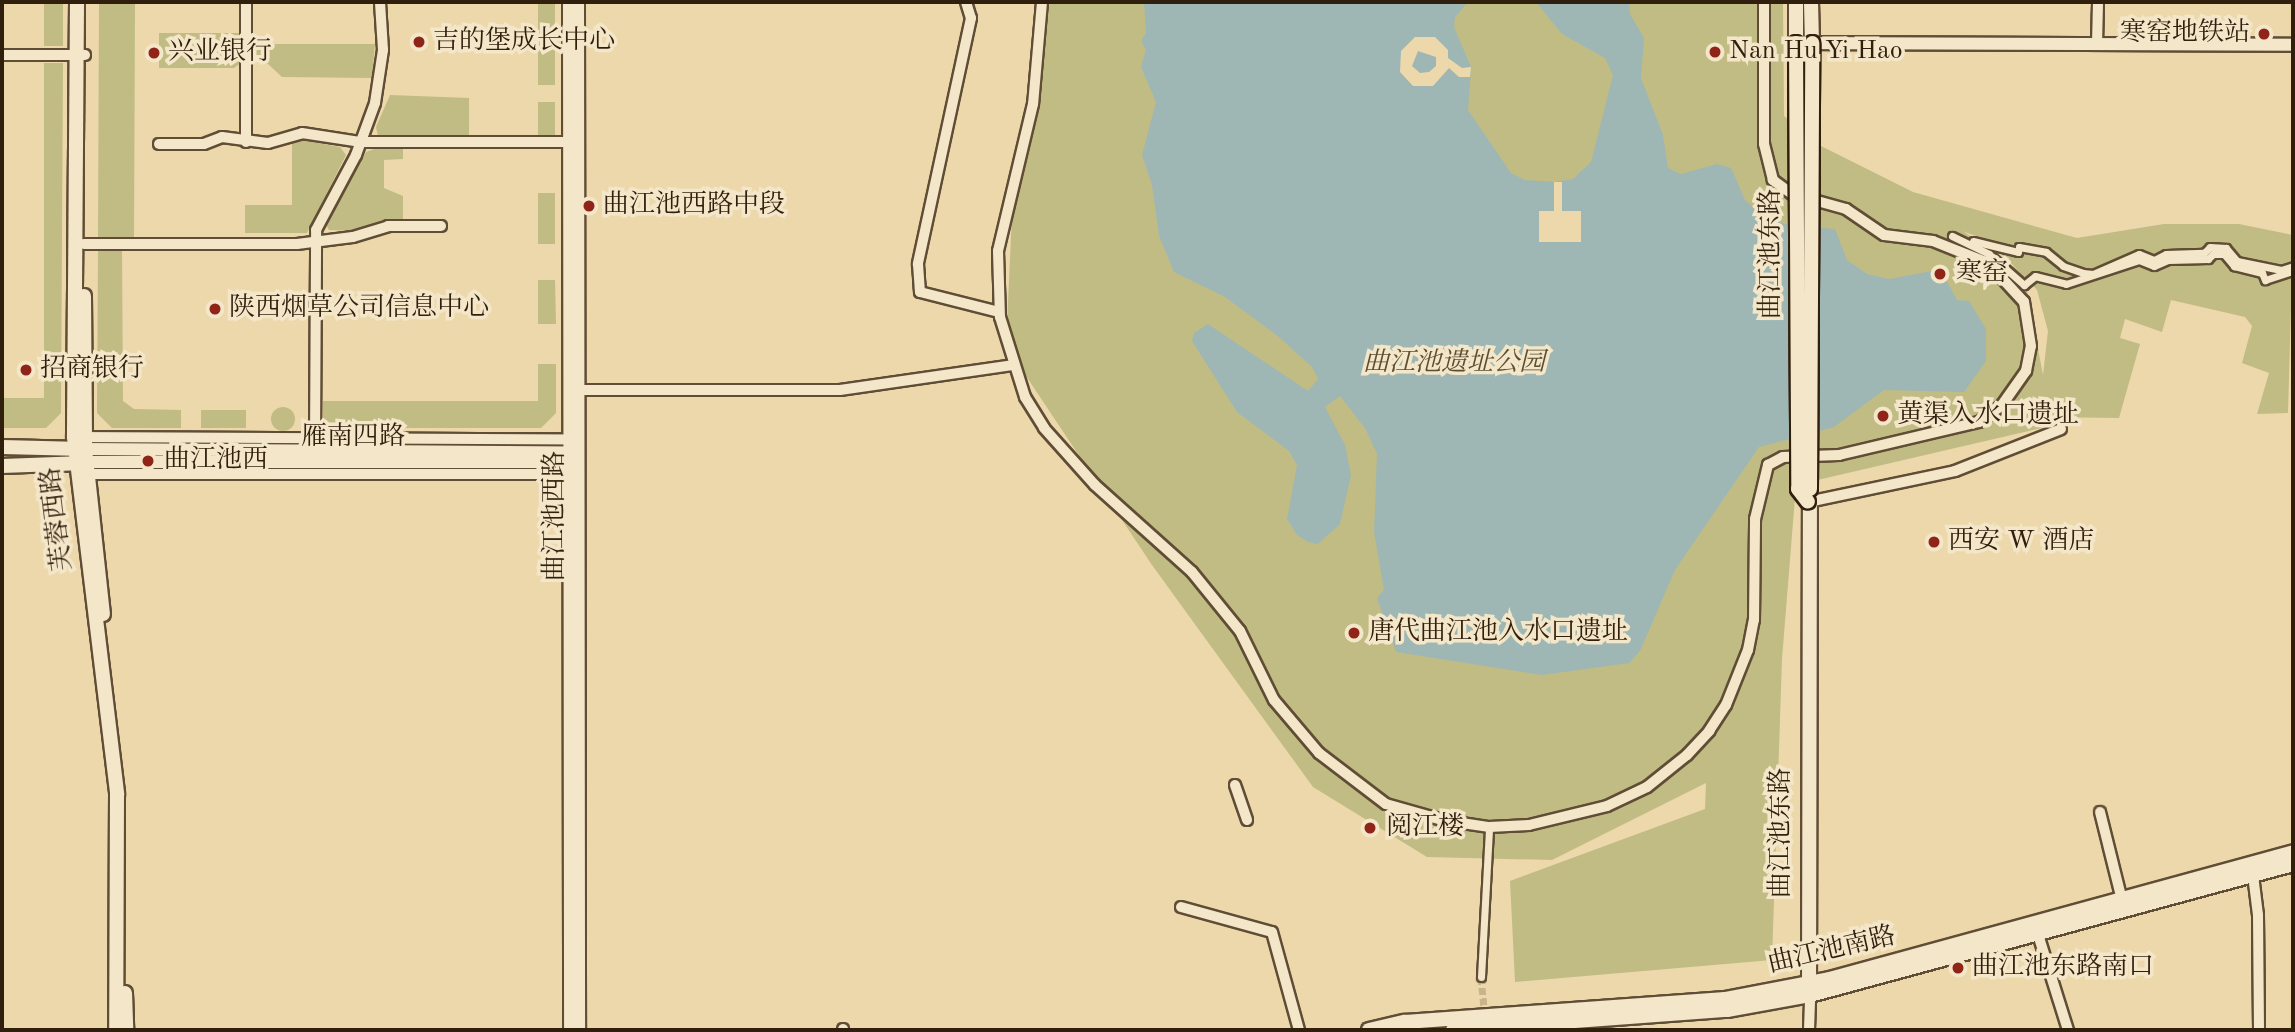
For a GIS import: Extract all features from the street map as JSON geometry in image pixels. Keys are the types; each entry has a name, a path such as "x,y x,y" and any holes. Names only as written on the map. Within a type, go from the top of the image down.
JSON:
{"main road":[{"name":"芙蓉西路","path":"76,2 81,55 84,244 82,456 125,795 126,1030"},
{"name":"芙蓉西路","path":"86,2 81,55 82,456 117,794 116,1030"},
{"name":"曲江池东路","path":"1796,2 1798,489 1809,496"},
{"name":"曲江池东路","path":"1808,989 1811,2"},
{"name":"雁南四路","path":"2,447 82,456"},
{"name":"雁南四路","path":"2,466 82,456"},
{"name":"曲江池南路","path":"2036,929 2122,900 2293,852"},
{"name":"曲江池南路","path":"1453,1030 1727,1010 2293,864"},
{"name":"曲江池南路","path":"1369,1030 1405,1022 1725,999 1808,989"}],"street":[{"path":"246,2 246,142"},
{"path":"315,446 315,239 324,210 361,142 382,68 380,2"},
{"name":"曲江池西路","path":"569,2 579,1030"},
{"name":"曲江池西路","path":"570,1030 574,457 579,390 578,2"},
{"path":"966,2 971,18 943,162 918,264 920,292 999,312"},
{"path":"1042,2 1033,104 998,251 999,312 1014,365 1044,428 1095,485 1192,572 1240,631 1274,700 1319,752 1386,804 1442,820 1489,827 1529,825 1607,806 1647,787 1687,755 1709,731 1735,687 1748,650 1754,620 1755,519 1768,465 1783,457 1839,455 1979,422 2002,405 2026,371 2031,346 2024,302 1988,263 1933,241 1884,235 1846,209 1792,194 1773,180 1764,144 1764,2"},
{"path":"2097,44 2098,2"},
{"path":"1796,43 2293,45"},
{"path":"2,55 81,55"},
{"path":"159,144 204,144 222,137 268,143 302,133 361,142 569,142"},
{"path":"84,244 298,244 315,239 353,237 388,226 441,226"},
{"path":"2293,266 2281,270 2237,261 2226,248 2210,247 2204,253 2166,254 2154,260 2139,254 2093,274 2063,266 2046,252 2020,247 2018,252 1952,236 1989,254 2024,285 2035,276 2066,284 2139,260 2154,266 2168,260 2208,259 2213,254 2224,254 2234,266 2262,273 2265,280 2293,271"},
{"path":"579,390 840,390 1014,365"},
{"path":"1809,496 1955,471 2060,429"},
{"name":"雁南四路","path":"82,456 315,446 574,457"},
{"name":"雁南四路","path":"82,456 574,457"},
{"path":"1235,785 1247,820"},
{"path":"2100,812 2122,900"},
{"path":"1481,977 1489,827"},
{"path":"2253,875 2258,915 2259,1030"},
{"path":"1181,907 1272,932 1299,1030"},
{"path":"2036,929 2068,1030"},
{"path":"1808,989 1810,1030"}],"green space":[{"path":"44,2 63,2 63,46 44,46"},
{"path":"99,2 135,2 134,239 98,239"},
{"path":"538,2 555,2 555,85 538,85"},
{"name":"曲江池遗址公园","path":"1050,2 1783,2 1784,116 1819,145 1913,192 2077,238 2164,224 2239,224 2293,235 2288,413 2257,414 2269,373 2242,363 2252,326 2245,317 2171,300 2162,332 2125,319 2120,338 2140,344 2119,418 2042,417 2042,428 1796,485 1782,659 1772,960 1515,982 1510,881 1705,809 1706,783 1552,860 1427,857 1313,787 1152,565 1006,346 1013,193","holes":["1964,232 1987,240 2017,269","2024,276 2037,290 2048,331 2043,375"]},
{"path":"159,33 242,33 241,63 234,68 159,68"},
{"path":"250,44 375,44 372,78 282,77 268,64 251,59"},
{"path":"44,63 63,63 61,413 46,428 2,428 2,398 44,398"},
{"path":"390,95 469,98 469,139 378,136 376,127"},
{"path":"538,102 555,102 555,140 538,140"},
{"path":"303,140 340,147 346,155 307,233 245,233 245,205 292,205 292,142"},
{"path":"374,149 403,149 403,159 384,160 384,188 403,196 403,220 383,220 354,231 329,230 326,225 366,152"},
{"path":"538,193 555,193 555,244 538,244"},
{"path":"98,248 122,248 123,401 134,409 181,410 181,428 112,428 97,413"},
{"path":"538,280 555,280 556,324 538,324"},
{"path":"538,364 556,364 556,413 541,428 323,428 323,401 538,401"},
{"path":"283,407 291,411 295,419 291,427 283,431 275,427 271,419 275,411"},
{"path":"201,410 246,410 246,428 201,428"}],"water":[{"path":"1144,2 1468,2 1455,17 1454,27 1471,67 1468,110 1511,173 1525,180 1554,182 1573,179 1591,162 1613,75 1605,58 1562,34 1536,2 1629,2 1630,14 1644,38 1641,78 1663,135 1668,168 1681,174 1717,164 1731,168 1745,200 1761,214 1785,224 1835,229 1847,260 1867,274 1889,279 1932,271 1946,280 1957,300 1969,301 1986,329 1986,361 1964,392 1884,390 1834,427 1759,447 1675,570 1640,651 1629,663 1542,675 1396,652 1377,598 1384,590 1374,532 1377,454 1365,428 1340,396 1325,407 1345,445 1351,475 1340,524 1318,544 1308,542 1297,535 1287,519 1297,465 1289,451 1237,412 1192,341 1194,333 1208,324 1308,391 1318,379 1312,367 1279,337 1225,297 1174,272 1159,236 1152,185 1142,155 1156,102 1141,67 1146,50 1141,41 1146,33"}],"pier":[{"path":"1415,37 1435,37 1448,50 1448,58 1462,68 1471,67 1470,77 1459,77 1449,68 1433,86 1413,86 1400,72 1401,51","holes":["1418,51 1436,57 1436,66 1429,72 1420,73 1412,66"]},
{"path":"1554,182 1562,182 1562,211 1581,211 1581,242 1539,242 1539,211 1554,211"}],"tunnel":[{"path":"1481,977 1485,1018"}],"place":[{"name":"寒窑地铁站","path":"2264,34"},
{"name":"吉的堡成长中心","path":"419,42"},
{"name":"Nan Hu Yi Hao","path":"1715,52"},
{"name":"兴业银行","path":"154,53"},
{"name":"曲江池西路中段","path":"589,206"},
{"name":"寒窑","path":"1940,274"},
{"name":"陕西烟草公司信息中心","path":"215,309"},
{"name":"招商银行","path":"26,370"},
{"name":"黄渠入水口遗址","path":"1883,416"},
{"name":"曲江池西","path":"148,461"},
{"name":"西安 W 酒店","path":"1934,542"},
{"name":"唐代曲江池入水口遗址","path":"1354,633"},
{"name":"阅江楼","path":"1370,828"},
{"name":"曲江池东路南口","path":"1958,968"}]}
